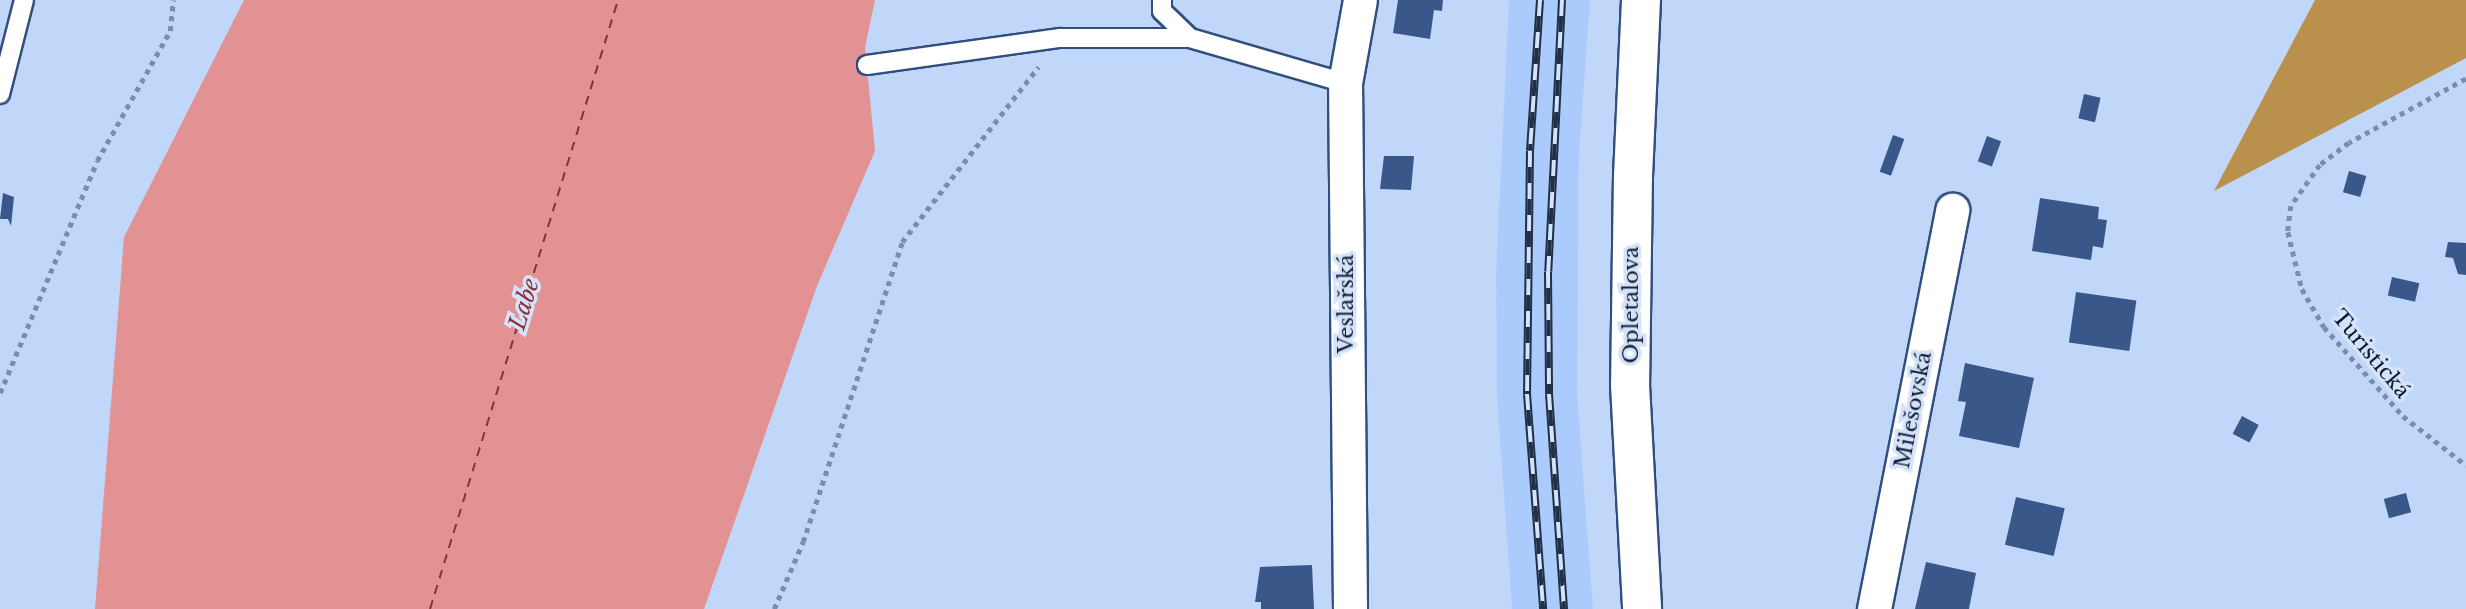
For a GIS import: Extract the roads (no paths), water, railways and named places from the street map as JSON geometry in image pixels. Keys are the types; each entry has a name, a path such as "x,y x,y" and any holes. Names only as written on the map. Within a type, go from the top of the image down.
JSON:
{"main road":[{"name":"Opletalova","path":"1641,0 1633,175 1630,385 1642,609"}],"street":[{"name":"Veslařská","path":"1350,609 1345,83 1360,0"},
{"name":"Milešovská","path":"1874,609 1952,210"}],"lane":[{"path":"0,93 24,0"},
{"path":"1162,0 1162,12 1190,38"},
{"path":"867,65 1060,38 1190,38 1345,83"}],"water":[{"name":"Labe","path":"244,0 875,0 865,47 875,151 817,286 704,609 95,609 124,237"}],"railway":[{"path":"1540,0 1530,151 1527,394 1543,609"},
{"path":"1562,0 1548,272 1549,394 1564,609"}]}
